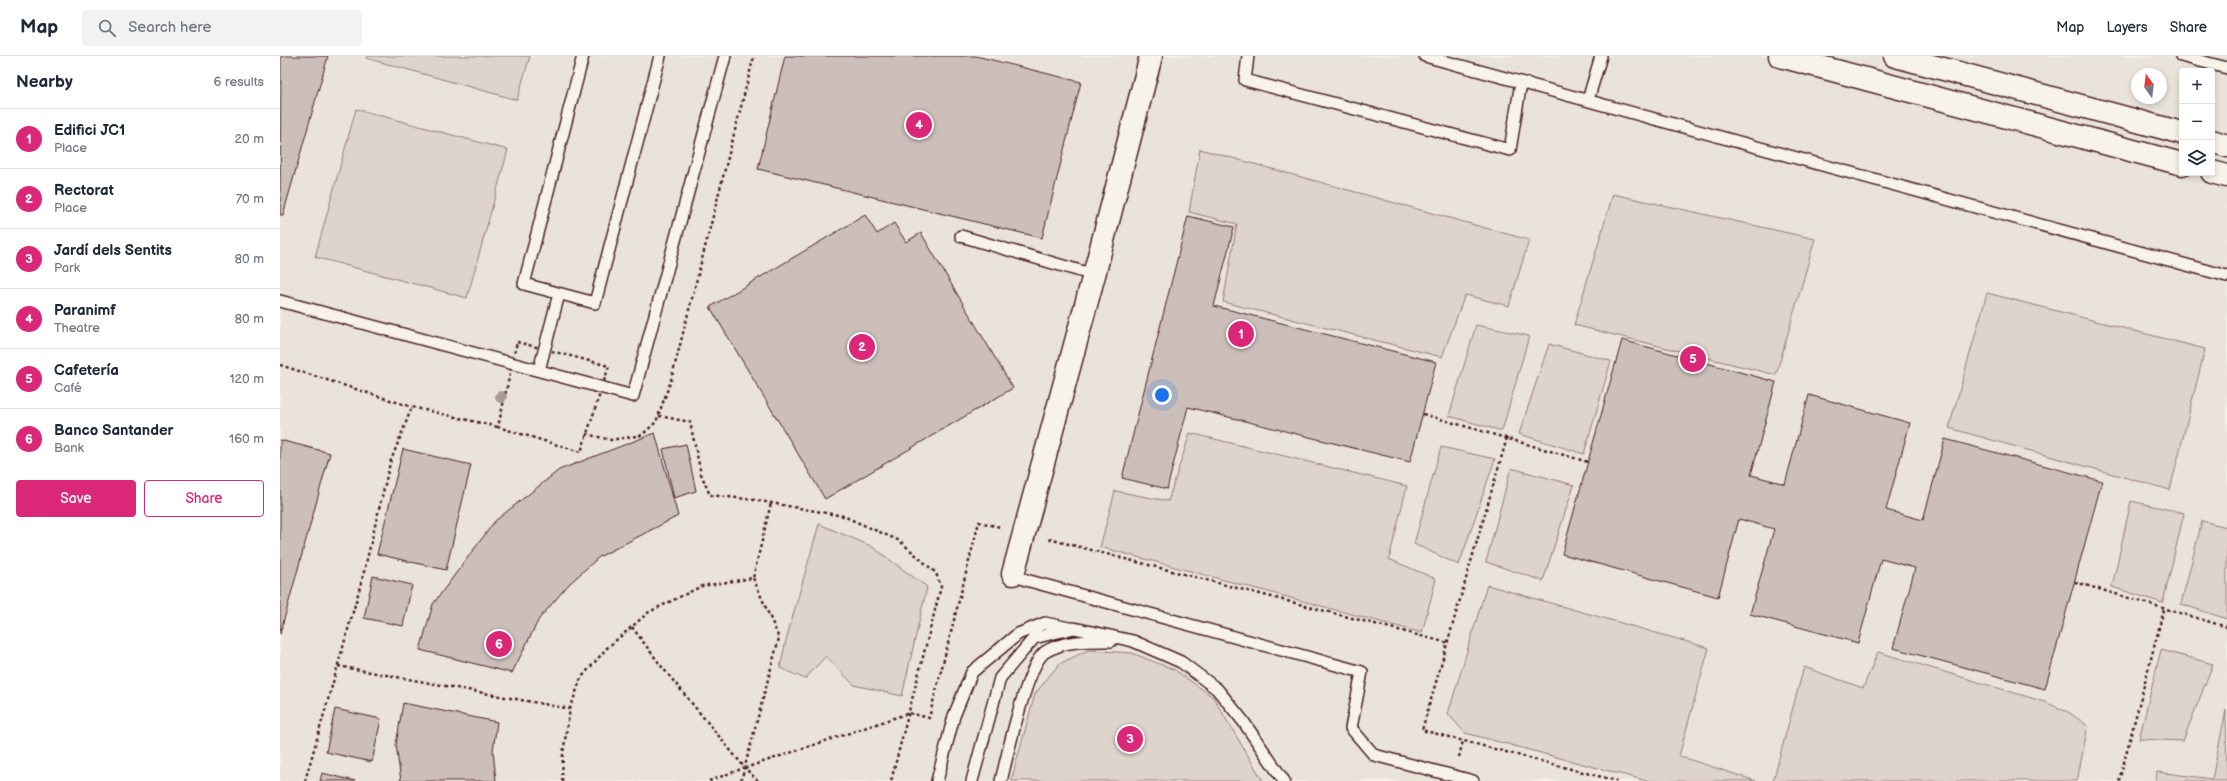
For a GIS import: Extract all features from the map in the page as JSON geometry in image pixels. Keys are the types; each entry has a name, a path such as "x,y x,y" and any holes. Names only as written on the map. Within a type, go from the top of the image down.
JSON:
{"street":[{"path":"1019,577 1094,275 1151,56"},
{"path":"1780,56 2179,163"},
{"path":"1895,56 2179,132"},
{"path":"2215,143 2227,146"},
{"path":"2215,173 2227,176"}],"lane":[{"path":"583,56 524,284 595,303 660,56"},
{"path":"280,301 633,396 725,56"},
{"path":"1248,56 1245,80 1510,150 1521,82"},
{"path":"1425,56 2227,276"},
{"path":"1588,100 1600,56"},
{"path":"2181,56 2227,68"},
{"path":"961,236 1094,275"},
{"path":"539,370 559,294"},
{"path":"1019,577 1362,672 1351,728 1374,755 1472,781"},
{"path":"937,781 954,716 972,672 1018,634 1045,623 1133,641 1181,662 1217,689 1243,721 1284,781"},
{"path":"972,781 1000,678 1034,638 1074,628"},
{"path":"1001,781 1026,685 1044,653 1073,642 1133,641"}],"path":[{"path":"586,434 611,440 642,435 656,422 671,380 754,56"},
{"path":"280,365 412,406 498,427"},
{"path":"305,781 362,580 390,463 412,406"},
{"path":"1423,414 1588,462"},
{"path":"658,416 690,422 701,474 710,495 771,503 843,516 900,542 936,573 941,587 891,781"},
{"path":"1507,438 1422,730 1617,781"},
{"path":"741,781 779,638 753,578 771,503"},
{"path":"562,781 563,753 570,709 580,678 607,648 649,612 702,586 753,578"},
{"path":"2075,582 2227,627"},
{"path":"2119,781 2164,608"},
{"path":"632,627 662,667 745,768 758,781"},
{"path":"338,666 570,709"},
{"path":"709,781 909,713"}],"shaded area":[{"path":"280,56 2227,56 2227,781 280,781"},
{"path":"367,56 530,56 517,100 366,58"},
{"path":"356,109 508,150 467,298 315,257"},
{"path":"1200,149 1529,240 1509,306 1465,295 1442,357 1223,302 1237,224 1189,212"},
{"path":"1613,194 1815,239 1776,375 1574,325"},
{"path":"1987,293 2205,349 2170,490 1949,428"},
{"path":"1476,325 1529,336 1502,431 1449,416"},
{"path":"1549,344 1611,361 1584,454 1519,434"},
{"path":"1190,433 1407,486 1389,559 1436,579 1422,633 1100,547 1115,491 1168,501"},
{"path":"1441,447 1495,459 1459,565 1414,544"},
{"path":"1511,468 1574,485 1543,581 1486,562"},
{"path":"2131,501 2184,513 2163,603 2112,587"},
{"path":"2202,521 2227,527 2227,619 2181,604"},
{"path":"819,524 871,546 927,587 902,696 854,685 826,656 805,679 780,668 786,640"},
{"path":"1487,585 1709,648 1679,756 1756,781 1647,781 1465,733 1448,714"},
{"path":"1088,650 1132,653 1175,670 1213,697 1263,781 1011,781 1035,694 1059,664"},
{"path":"2161,650 2213,664 2183,741 2139,739"},
{"path":"1878,652 2045,702 2070,713 2088,726 2077,781 1773,781 1804,667 1863,688"},
{"path":"2226,710 2227,781 2156,781 2157,772 2212,779"}],"building":[{"path":"281,56 328,56 283,215 280,215"},
{"path":"785,56 976,56 1081,82 1042,238 758,169"},
{"path":"865,215 877,234 894,223 906,242 921,233 1013,388 825,499 710,307"},
{"path":"1188,216 1234,227 1214,306 1436,362 1410,462 1188,407 1167,489 1122,478"},
{"path":"1622,340 1776,382 1751,475 1785,484 1809,395 1910,423 1886,510 1923,520 1945,439 2102,481 2045,689 1893,648 1915,568 1881,559 1858,643 1750,614 1774,529 1739,519 1718,597 1562,554"},
{"path":"655,433 678,516 599,557 569,584 539,619 512,673 420,650 433,604 495,521 559,470"},
{"path":"280,440 330,453 280,634"},
{"path":"686,444 696,491 674,498 663,449"},
{"path":"403,449 471,465 446,570 377,554"},
{"path":"373,576 412,585 403,626 364,618"},
{"path":"403,703 497,722 493,751 496,781 401,781 396,745"},
{"path":"335,709 381,719 372,762 326,752"},
{"path":"322,773 355,781 320,781"}],"place":[{"name":"Paranimf","path":"919,125"},
{"name":"Edifici JC1","path":"1241,334"},
{"name":"Rectorat","path":"862,347"},
{"name":"Cafetería","path":"1693,359"},
{"name":"Banco Santander","path":"499,644"},
{"name":"Jardí dels Sentits","path":"1130,739"}]}
